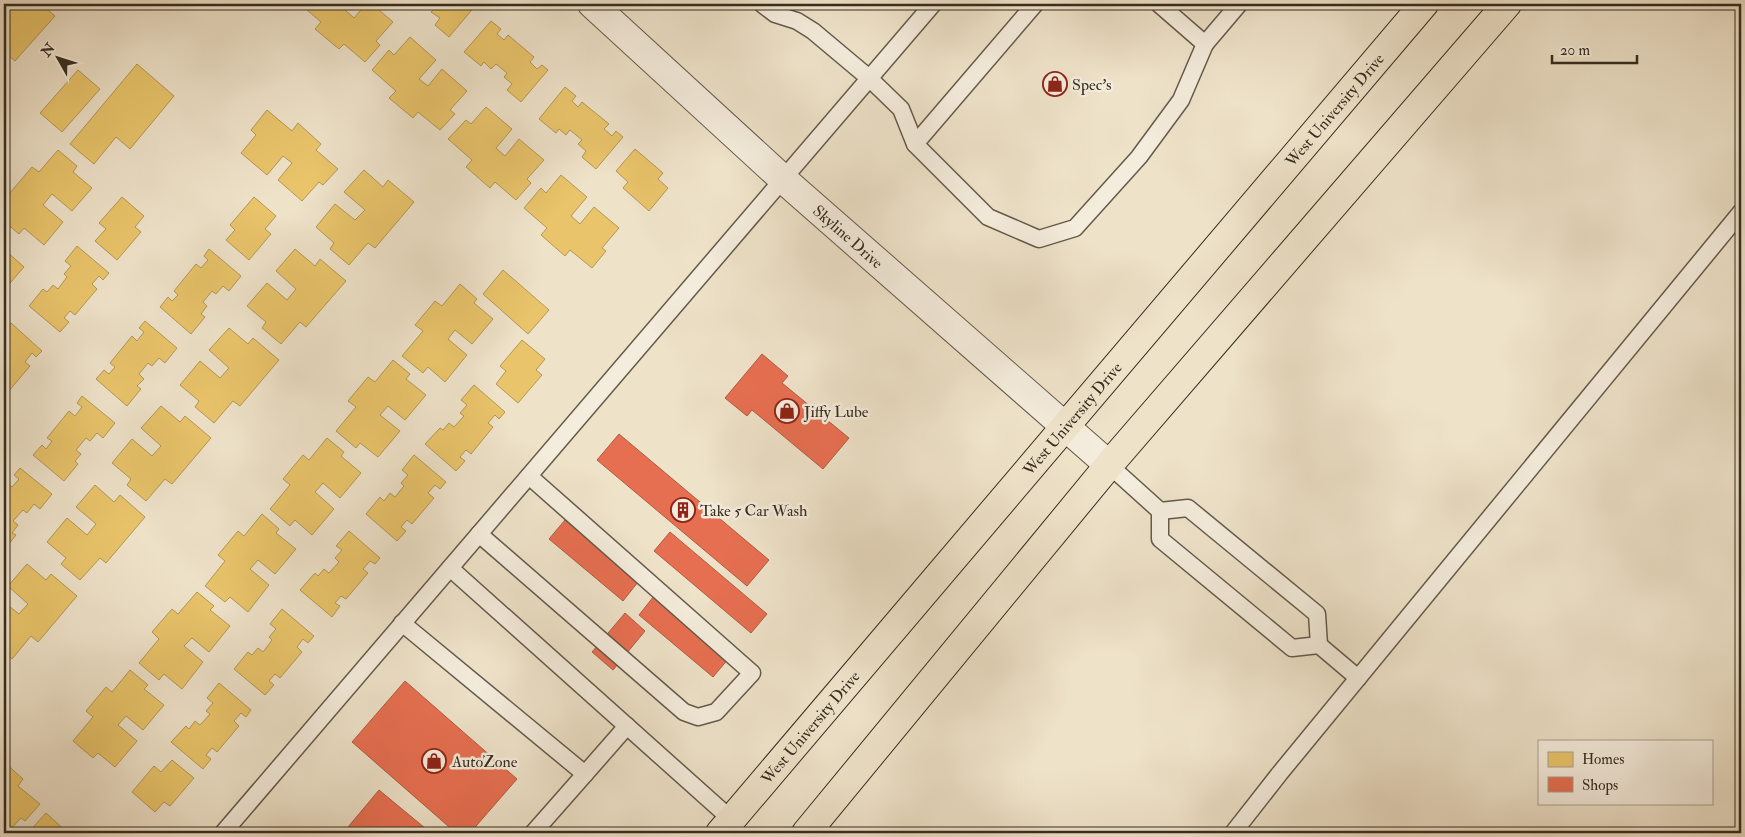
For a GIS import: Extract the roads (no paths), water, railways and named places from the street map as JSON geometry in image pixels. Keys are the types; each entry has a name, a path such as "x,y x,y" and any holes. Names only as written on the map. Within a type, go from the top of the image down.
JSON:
{"highway":[{"name":"West University Drive","path":"726,826 1066,428 1424,4"},
{"path":"806,833 1109,465 1507,4"}],"street":[{"name":"Skyline Drive","path":"592,4 784,180 1109,465"}],"lane":[{"path":"762,4 775,14 797,21 814,31 869,78 900,109 914,144 988,217 1038,238 1075,228 1138,157 1181,100 1205,44 1239,4"},
{"path":"224,833 933,4"},
{"path":"914,144 1035,4"},
{"path":"1158,4 1205,44"},
{"path":"1233,833 1256,802 1741,212"},
{"path":"1109,465 1160,511 1160,539 1292,648 1319,645"},
{"path":"479,534 684,712 698,717 716,712 752,673 529,476"},
{"path":"1160,511 1188,508 1317,614 1319,645 1358,678"},
{"path":"450,568 627,726 726,826"},
{"path":"402,623 585,774"},
{"path":"533,833 627,726"}],"place":[{"name":"Spec's","path":"1055,84"},
{"name":"Jiffy Lube","path":"787,411"},
{"name":"Take 5 Car Wash","path":"683,510"},
{"name":"AutoZone","path":"434,761"}]}
